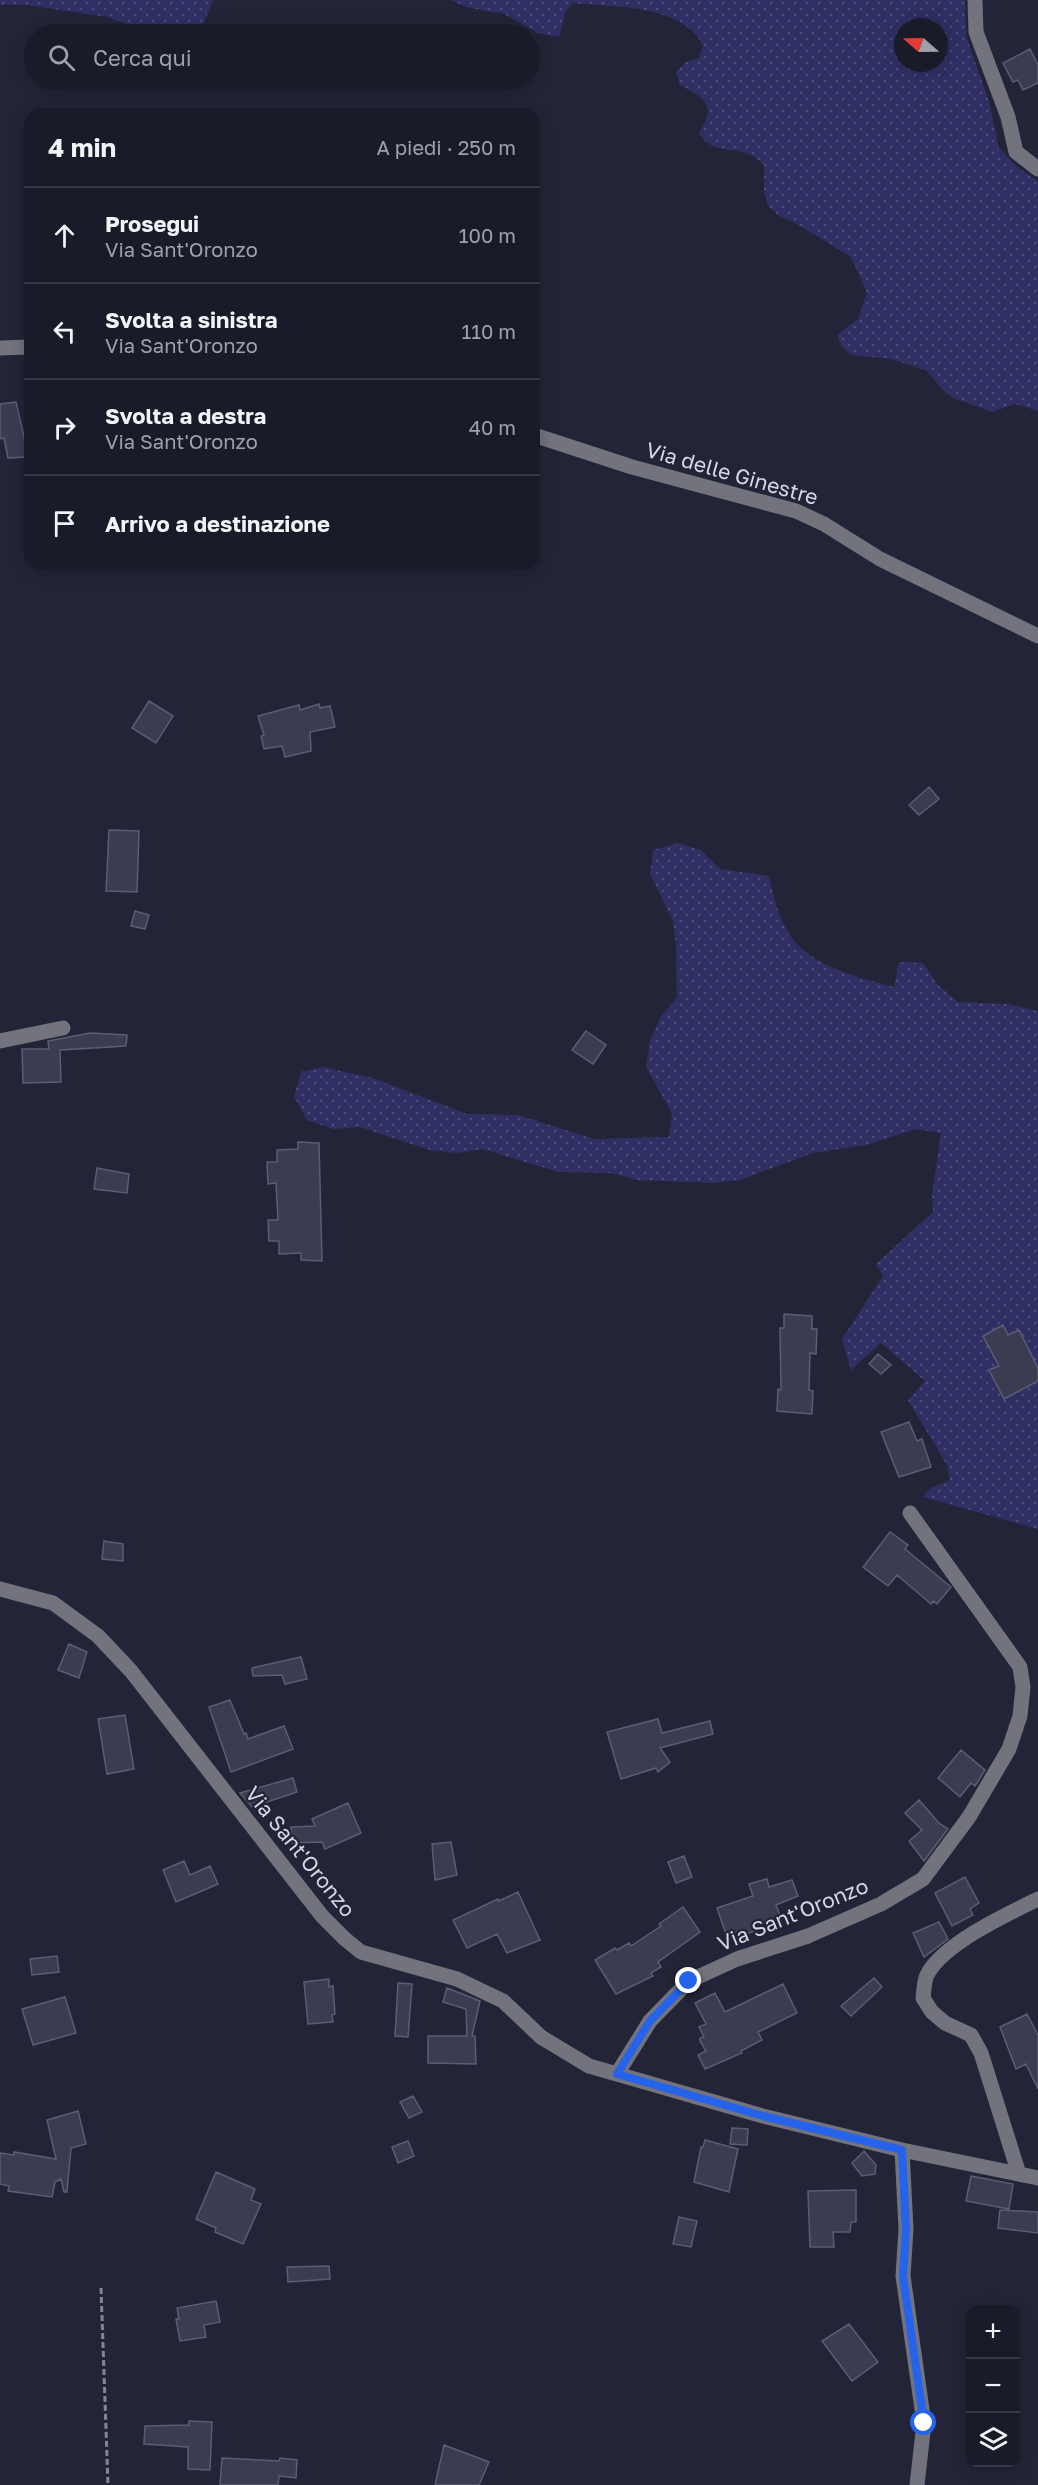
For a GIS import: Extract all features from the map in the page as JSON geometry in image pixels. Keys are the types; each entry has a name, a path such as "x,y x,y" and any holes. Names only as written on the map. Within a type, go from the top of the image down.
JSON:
{"street":[{"path":"975,0 976,32 1008,117 1016,152 1038,169"},
{"path":"0,348 24,347"},
{"name":"Via delle Ginestre","path":"540,437 632,466 796,511 824,524 880,559 1038,636"},
{"path":"0,1041 63,1028"},
{"name":"Via Sant'Oronzo","path":"617,2074 650,2021 689,1981 737,1959 808,1936 871,1908 923,1879 969,1816 1009,1749 1020,1716 1023,1687 1020,1667 910,1513"},
{"name":"Via Sant'Oronzo","path":"0,1589 53,1603 98,1636 131,1671 322,1916 361,1952 457,1979 504,2001 541,2037 589,2066 763,2116 902,2150 1038,2178"},
{"path":"1019,2174 981,2053 971,2035 945,2023 932,2012 923,1998 927,1975 950,1949 1038,1899"},
{"path":"902,2150 906,2229 903,2276 924,2423 917,2485"}],"path":[{"path":"101,2288 108,2485"}],"shaded area":[{"path":"0,0 213,0 203,24 126,24 108,17 27,5 0,5"},
{"path":"451,0 965,0 966,36 989,102 999,148 1017,167 1038,181 1038,411 1015,404 992,412 953,398 926,370 890,359 852,355 842,347 837,335 858,319 867,293 851,257 778,215 768,206 764,192 764,165 755,157 713,146 699,133 707,116 706,103 680,85 676,72 686,62 699,58 703,45 693,32 679,22 645,10 572,3 565,13 559,37 540,33 540,24 522,24 504,14 466,7"},
{"path":"678,843 701,850 720,869 769,876 779,914 793,939 817,960 831,967 894,987 899,962 923,963 938,985 958,1002 1008,1004 1038,1011 1038,1529 923,1497 931,1488 950,1480 947,1465 908,1400 925,1381 881,1343 851,1370 842,1339 883,1276 876,1264 933,1212 932,1195 941,1133 916,1129 866,1145 813,1153 740,1180 715,1183 637,1180 611,1173 558,1172 483,1149 457,1153 430,1150 360,1127 333,1129 307,1120 294,1096 301,1072 324,1067 373,1078 467,1114 518,1115 594,1139 669,1137 672,1113 646,1067 650,1041 661,1016 677,998 676,946 673,921 650,874 653,850"}],"building":[{"path":"1030,49 1038,65 1038,83 1023,90 1018,80 1013,82 1003,63"},
{"path":"16,402 24,437 24,457 8,458 4,438 0,439 0,404"},
{"path":"149,701 173,716 156,743 132,728"},
{"path":"319,704 320,708 330,706 335,727 310,732 311,751 285,757 282,746 264,749 261,736 264,735 258,716 299,705 300,710"},
{"path":"929,787 939,799 919,815 909,805"},
{"path":"109,830 139,831 137,892 106,891"},
{"path":"135,911 149,915 145,929 131,926"},
{"path":"586,1031 606,1045 593,1064 572,1050"},
{"path":"90,1033 127,1035 126,1046 60,1050 61,1082 23,1083 22,1049 49,1049 48,1041"},
{"path":"298,1142 319,1143 322,1261 301,1260 301,1253 279,1254 279,1241 269,1241 268,1220 278,1220 276,1183 268,1184 267,1162 277,1162 277,1150 298,1149"},
{"path":"97,1168 129,1174 127,1193 94,1189"},
{"path":"784,1314 812,1316 812,1329 817,1329 816,1354 810,1353 809,1390 813,1391 812,1414 777,1411 778,1389 781,1390 780,1328 784,1328"},
{"path":"1003,1325 1008,1335 1019,1330 1038,1368 1038,1381 1004,1399 989,1370 999,1366 983,1336"},
{"path":"878,1354 891,1365 881,1374 869,1364"},
{"path":"909,1422 917,1441 922,1439 931,1467 899,1477 881,1432"},
{"path":"890,1532 908,1545 905,1549 951,1587 937,1604 933,1601 931,1604 897,1575 888,1586 863,1567"},
{"path":"104,1541 123,1544 123,1561 102,1559"},
{"path":"69,1644 87,1652 79,1678 58,1670"},
{"path":"301,1657 307,1679 285,1684 282,1675 253,1676 252,1668"},
{"path":"230,1700 248,1739 284,1726 293,1749 231,1772 209,1707"},
{"path":"125,1715 134,1769 107,1774 98,1719"},
{"path":"658,1719 662,1733 710,1721 713,1734 660,1748 670,1762 658,1772 656,1768 621,1779 607,1732"},
{"path":"961,1750 985,1770 975,1786 971,1783 960,1797 938,1778"},
{"path":"293,1778 297,1792 252,1807 240,1793"},
{"path":"919,1800 939,1823 948,1829 924,1861 909,1841 922,1830 905,1813"},
{"path":"348,1803 361,1833 325,1849 322,1842 292,1843 291,1827 315,1826 312,1819"},
{"path":"451,1842 457,1875 435,1880 432,1844"},
{"path":"684,1856 692,1877 676,1883 668,1862"},
{"path":"184,1861 190,1875 210,1866 218,1884 176,1902 163,1870"},
{"path":"965,1877 979,1903 970,1909 973,1915 952,1926 935,1893"},
{"path":"767,1879 769,1887 792,1880 798,1896 776,1905 781,1918 754,1927 755,1931 728,1940 717,1908 753,1896 749,1884"},
{"path":"518,1892 540,1940 507,1953 497,1934 467,1948 453,1920"},
{"path":"683,1907 700,1932 658,1962 661,1967 651,1973 653,1976 616,1994 595,1960 615,1948 617,1950 629,1943 631,1946 661,1926 659,1924"},
{"path":"939,1922 948,1939 924,1957 913,1933"},
{"path":"57,1956 59,1972 32,1975 30,1959"},
{"path":"874,1978 882,1987 851,2016 841,2006"},
{"path":"329,1979 329,1987 333,1986 335,2014 332,2015 333,2022 308,2024 304,1982"},
{"path":"398,1983 412,1984 408,2037 395,2036"},
{"path":"783,1984 797,2013 758,2032 762,2040 741,2051 742,2053 705,2069 698,2055 706,2051 700,2041 700,2038 704,2037 699,2027 706,2024 695,2003 715,1993 725,2012"},
{"path":"447,1988 480,2001 472,2036 475,2036 476,2064 428,2063 428,2036 467,2036 466,2009 443,2002"},
{"path":"65,1997 76,2033 33,2045 22,2009"},
{"path":"1027,2014 1038,2035 1038,2089 1026,2064 1016,2069 1000,2027"},
{"path":"413,2096 422,2112 409,2118 400,2102"},
{"path":"78,2111 86,2144 71,2148 67,2192 64,2192 61,2179 55,2182 52,2197 8,2191 9,2186 0,2184 0,2153 14,2155 14,2152 56,2159 47,2120"},
{"path":"732,2128 748,2129 747,2145 730,2144"},
{"path":"705,2140 738,2149 729,2192 694,2182 701,2147"},
{"path":"408,2141 414,2156 398,2163 392,2147"},
{"path":"864,2151 876,2165 875,2174 862,2176 852,2163"},
{"path":"216,2172 255,2189 251,2200 261,2204 243,2244 215,2232 216,2228 196,2219"},
{"path":"971,2176 1013,2184 1009,2209 966,2201"},
{"path":"856,2190 856,2222 851,2222 850,2232 833,2232 834,2247 810,2247 808,2191"},
{"path":"1000,2210 1038,2212 1038,2233 998,2228"},
{"path":"679,2217 697,2221 691,2247 673,2244"},
{"path":"329,2266 330,2279 288,2282 287,2267"},
{"path":"216,2301 220,2322 204,2325 206,2337 180,2341 176,2319 179,2319 177,2308"},
{"path":"849,2324 878,2362 852,2381 822,2341"},
{"path":"189,2421 212,2422 210,2470 188,2469 188,2447 144,2444 145,2426 189,2425"},
{"path":"444,2445 489,2462 479,2485 435,2485"},
{"path":"222,2458 297,2460 296,2478 279,2476 278,2485 220,2485"}],"route":[{"path":"689,1981 650,2021 617,2074 763,2116 902,2150 906,2229 903,2276 924,2423"}]}
